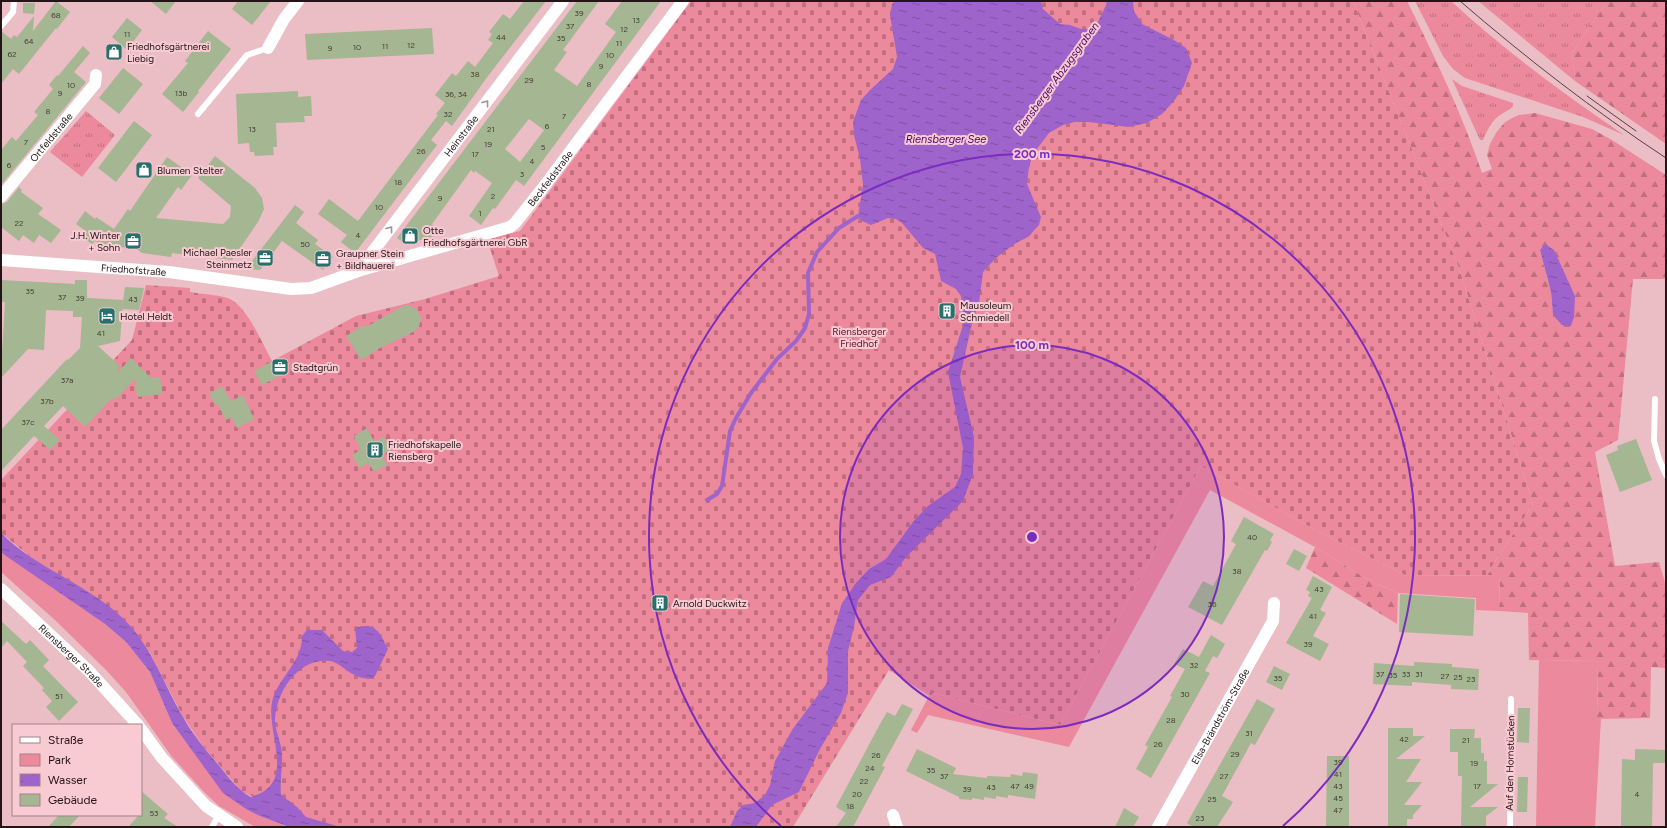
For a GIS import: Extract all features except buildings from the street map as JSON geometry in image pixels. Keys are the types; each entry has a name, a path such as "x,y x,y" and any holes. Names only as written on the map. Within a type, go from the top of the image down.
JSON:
{"street":[{"path":"268,48 284,19 298,1"},
{"name":"Heinstraße","path":"358,271 563,1"},
{"name":"Beckfeldstraße","path":"358,271 510,227 515,223 683,1"},
{"name":"Ortfeldstraße","path":"1,198 95,84 96,74"},
{"name":"Friedhofstraße","path":"1,260 169,272 291,289 311,288 358,271"},
{"name":"Riensberger Straße","path":"1,589 90,672 137,724"},
{"name":"Elsa-Brändström-Straße","path":"1158,827 1273,622 1274,602"},
{"path":"142,730 162,758 206,806 238,827"},
{"path":"893,815 897,827"}],"lane":[{"path":"1,26 13,12 14,1"},
{"path":"198,114 247,55 268,48"},
{"path":"1655,399 1654,441 1659,459 1666,475"},
{"name":"Auf den Hornstücken","path":"1510,827 1511,699"},
{"path":"212,827 220,815"}],"green space":[{"name":"Riensberger Friedhof","path":"691,1 1353,1 1460,271 1533,504 1486,575 1407,576 1319,532 1201,466 1060,725 933,693 931,697 889,670 793,827 341,827 297,815 268,804 241,791 203,746 183,717 150,653 1,533 1,480 132,340 146,285 190,288 190,292 230,299 243,310 249,318 272,361 356,316 425,299 499,276 487,239 520,231"},
{"path":"1353,1 1407,1 1448,86 1482,173 1492,169 1487,155 1490,144 1504,123 1519,115 1535,113 1592,129 1612,140 1666,175 1666,279 1633,279 1618,440 1595,452 1615,566 1659,562 1666,586 1666,668 1651,667 1650,718 1597,719 1598,661 1529,660 1528,613 1499,611 1500,575 1486,575 1533,504 1460,271","holes":["1540,250 1566,280 1575,296 1553,315 1551,292"]},
{"path":"1415,1 1451,1 1492,37 1535,71 1624,135 1583,117 1465,78 1453,69 1443,56"},
{"path":"1478,1 1604,1 1604,6 1572,53 1575,81"},
{"path":"1604,1 1666,1 1666,144 1575,81 1572,53 1604,6"},
{"path":"1452,79 1462,86 1513,103 1513,106 1509,110 1494,120 1483,140 1480,140"},
{"path":"86,111 115,135 82,177 50,152"},
{"path":"1201,466 1319,532 1407,576 1500,575 1499,611 1476,610 1476,598 1398,593 1372,582 1315,547 1210,490 1069,747 928,715 917,733 911,730 929,696 931,697 933,693 1060,725"},
{"path":"1315,547 1372,582 1398,593 1397,624 1306,568"},
{"path":"1,552 105,624 126,642 150,672 172,723 195,754 260,816 289,827 255,827 219,806 205,793 172,757 126,692 106,670 56,621 1,572"},
{"path":"1539,660 1598,661 1597,718 1601,718 1595,827 1536,827"}],"water":[{"name":"Riensberger See","path":"895,1 1041,1 1043,9 1060,24 1070,25 1081,29 1089,29 1096,26 1108,1 1133,1 1134,11 1142,24 1174,40 1186,48 1192,63 1184,86 1174,101 1162,114 1147,123 1128,127 1089,122 1075,122 1063,125 1049,133 1033,154 1029,167 1027,184 1041,217 1039,225 1028,237 1016,243 997,257 983,272 979,303 972,323 960,377 974,437 973,474 963,501 906,557 891,577 870,585 858,600 854,627 848,651 848,693 841,713 820,749 799,792 772,805 756,827 730,827 737,811 743,805 755,803 765,795 770,785 775,761 792,730 827,683 828,648 842,603 856,583 869,569 886,559 913,522 928,506 955,487 961,474 963,448 948,372 964,322 961,296 956,289 941,281 935,254 923,248 902,223 896,219 888,218 871,225 862,221 858,216 863,185 853,122 861,100 893,69 897,57 890,15 892,4"},
{"path":"1545,244 1554,250 1575,296 1574,317 1571,326 1562,325 1553,315 1551,292 1540,250"},
{"path":"1,533 34,559 89,592 107,604 123,618 144,644 156,664 177,707 196,737 234,784 251,797 265,790 273,781 277,770 277,757 271,715 272,702 279,685 298,654 302,636 307,630 322,630 343,651 352,652 357,648 355,628 362,626 373,627 380,633 388,649 375,676 369,679 360,677 330,661 318,661 308,665 290,679 279,700 276,711 275,722 282,754 281,795 297,807 306,817 341,827 289,827 246,809 223,793 172,723 150,672 126,642 105,624 1,552"}],"waterway":[{"path":"707,500 717,494 722,486 730,431 736,418 751,393 777,359 796,341 805,328 809,314 808,273 817,252 839,228 858,216"}],"tram line":[{"path":"1460,1 1560,83 1666,158"},
{"path":"1587,96 1636,131"}],"place":[{"name":"Friedhofsgärtnerei Liebig","path":"114,52"},
{"name":"Blumen Stelter","path":"144,170"},
{"name":"Otte Friedhofsgärtnerei GbR","path":"410,236"},
{"name":"J.H. Winter + Sohn","path":"133,241"},
{"name":"Michael Paesler Steinmetz","path":"265,258"},
{"name":"Graupner Stein + Bildhauerei","path":"323,259"},
{"name":"Mausoleum Schmiedell","path":"947,311"},
{"name":"Hotel Heldt","path":"107,316"},
{"name":"Stadtgrün","path":"280,367"},
{"name":"Friedhofskapelle Riensberg","path":"375,450"},
{"name":"Arnold Duckwitz","path":"660,603"}],"water label":[{"name":"Riensberger Abzugsgraben","path":"1057,78"}]}
